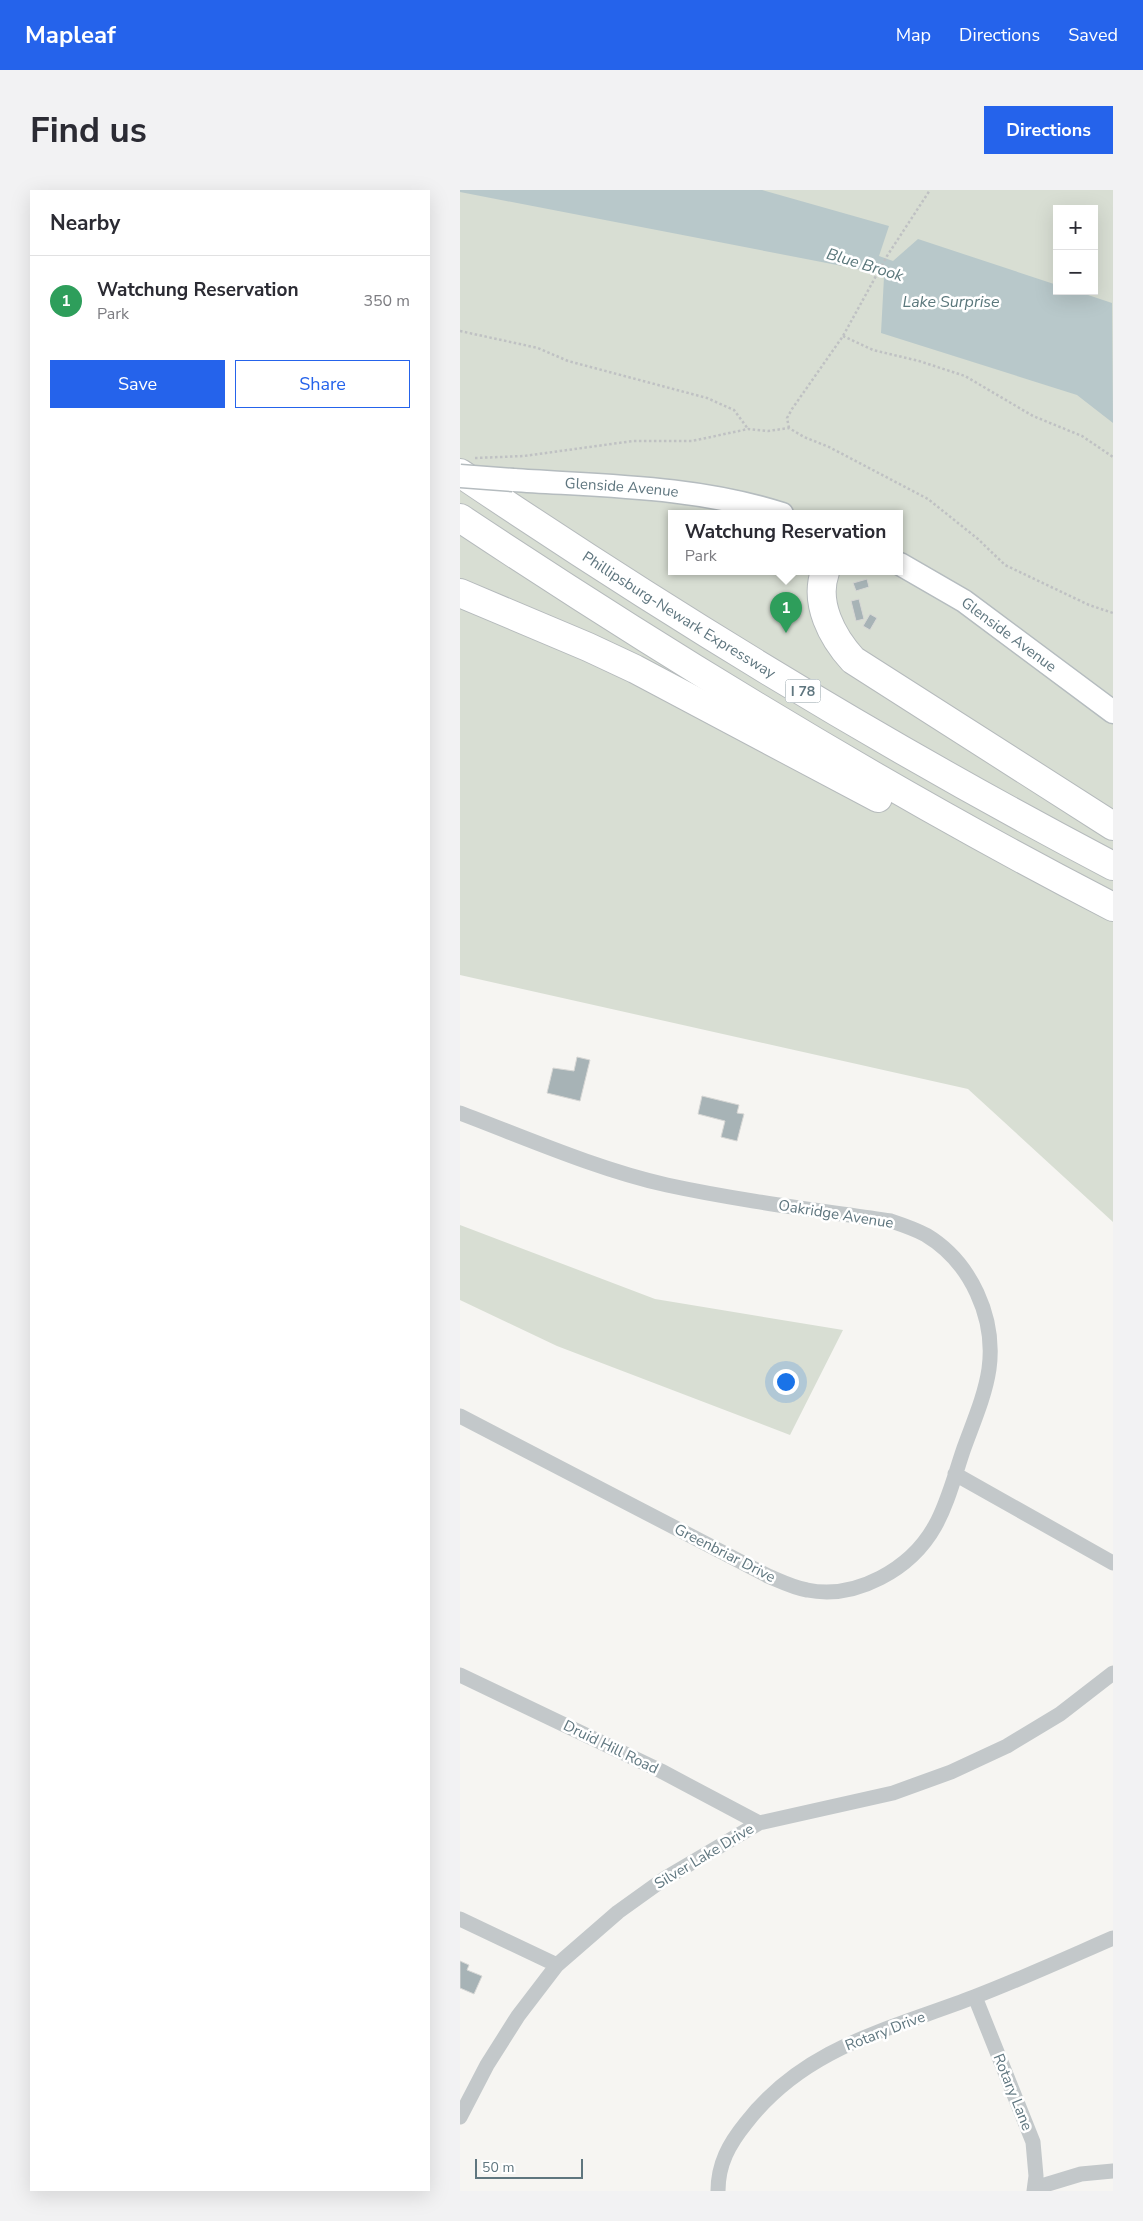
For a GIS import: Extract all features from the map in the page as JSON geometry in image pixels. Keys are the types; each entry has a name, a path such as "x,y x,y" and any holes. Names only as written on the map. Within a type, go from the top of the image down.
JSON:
{"highway":[{"name":"Phillipsburg-Newark Expressway","path":"463,469 573,549 794,686 938,770 1113,866"},
{"name":"I 78","path":"460,518 566,588 774,717 970,831 1113,907"},
{"path":"825,575 822,594 826,618 838,640 854,660 1113,826"},
{"path":"460,593 636,669 936,830 970,831"}],"main road":[{"name":"Glenside Avenue","path":"463,469 513,480 694,495 765,510"},
{"name":"Glenside Avenue","path":"903,566 964,601 1113,712"}],"street":[{"name":"Oakridge Avenue","path":"460,1113 594,1163 666,1184 742,1199 891,1222 910,1227 936,1242 954,1258 972,1284 982,1305 988,1336 989,1368 955,1474"},
{"name":"Greenbriar Drive","path":"460,1416 768,1576 808,1590 838,1592 852,1589 881,1577 904,1562 922,1545 936,1525 955,1474"},
{"path":"955,1474 1113,1563"},
{"name":"Silver Lake Drive","path":"460,2117 487,2065 518,2016 557,1966 618,1912 664,1879 759,1823 893,1793 952,1772 1007,1746 1060,1714 1113,1673"},
{"name":"Druid Hill Road","path":"460,1675 661,1771 759,1823"},
{"path":"460,1919 557,1966"},
{"name":"Rotary Drive","path":"718,2191 718,2177 725,2153 736,2135 761,2103 788,2079 816,2060 850,2044 975,1996 1113,1938"},
{"name":"Rotary Lane","path":"975,1996 1033,2142 1035,2159 1034,2189"},
{"path":"1034,2189 1081,2174 1113,2171"}],"path":[{"path":"789,428 787,418 792,409 843,336 887,256 930,190"},
{"path":"460,331 538,348 568,361 707,398 734,410 748,429"},
{"path":"843,336 873,350 919,361 965,376 1033,416 1082,436 1113,457"},
{"path":"463,469 524,456 632,441 692,441 748,429 768,431 789,428 804,437 830,447 928,499 978,539 1004,565 1089,605 1113,613"}],"shaded area":[{"path":"460,190 1113,190 1113,1222 968,1089 460,975"},
{"path":"460,1225 655,1299 843,1330 790,1435 557,1346 460,1300"}],"water":[{"name":"Lake Surprise","path":"460,190 762,190 889,226 879,256 893,261 918,239 1053,284 1053,295 1088,295 1112,303 1113,423 1077,395 881,333 884,277 868,271 460,192"}],"building":[{"path":"867,579 869,587 856,591 853,583"},
{"path":"859,599 864,619 856,621 851,601"},
{"path":"870,614 877,618 870,630 863,626"},
{"path":"577,1057 590,1060 580,1101 547,1093 553,1068 574,1071"},
{"path":"702,1096 739,1105 737,1113 744,1114 737,1141 721,1137 725,1121 698,1114"},
{"path":"460,1961 469,1965 467,1970 482,1976 474,1994 460,1988"}],"place":[{"name":"Watchung Reservation","path":"786,633"}],"water label":[{"name":"Blue Brook","path":"865,265"}]}
